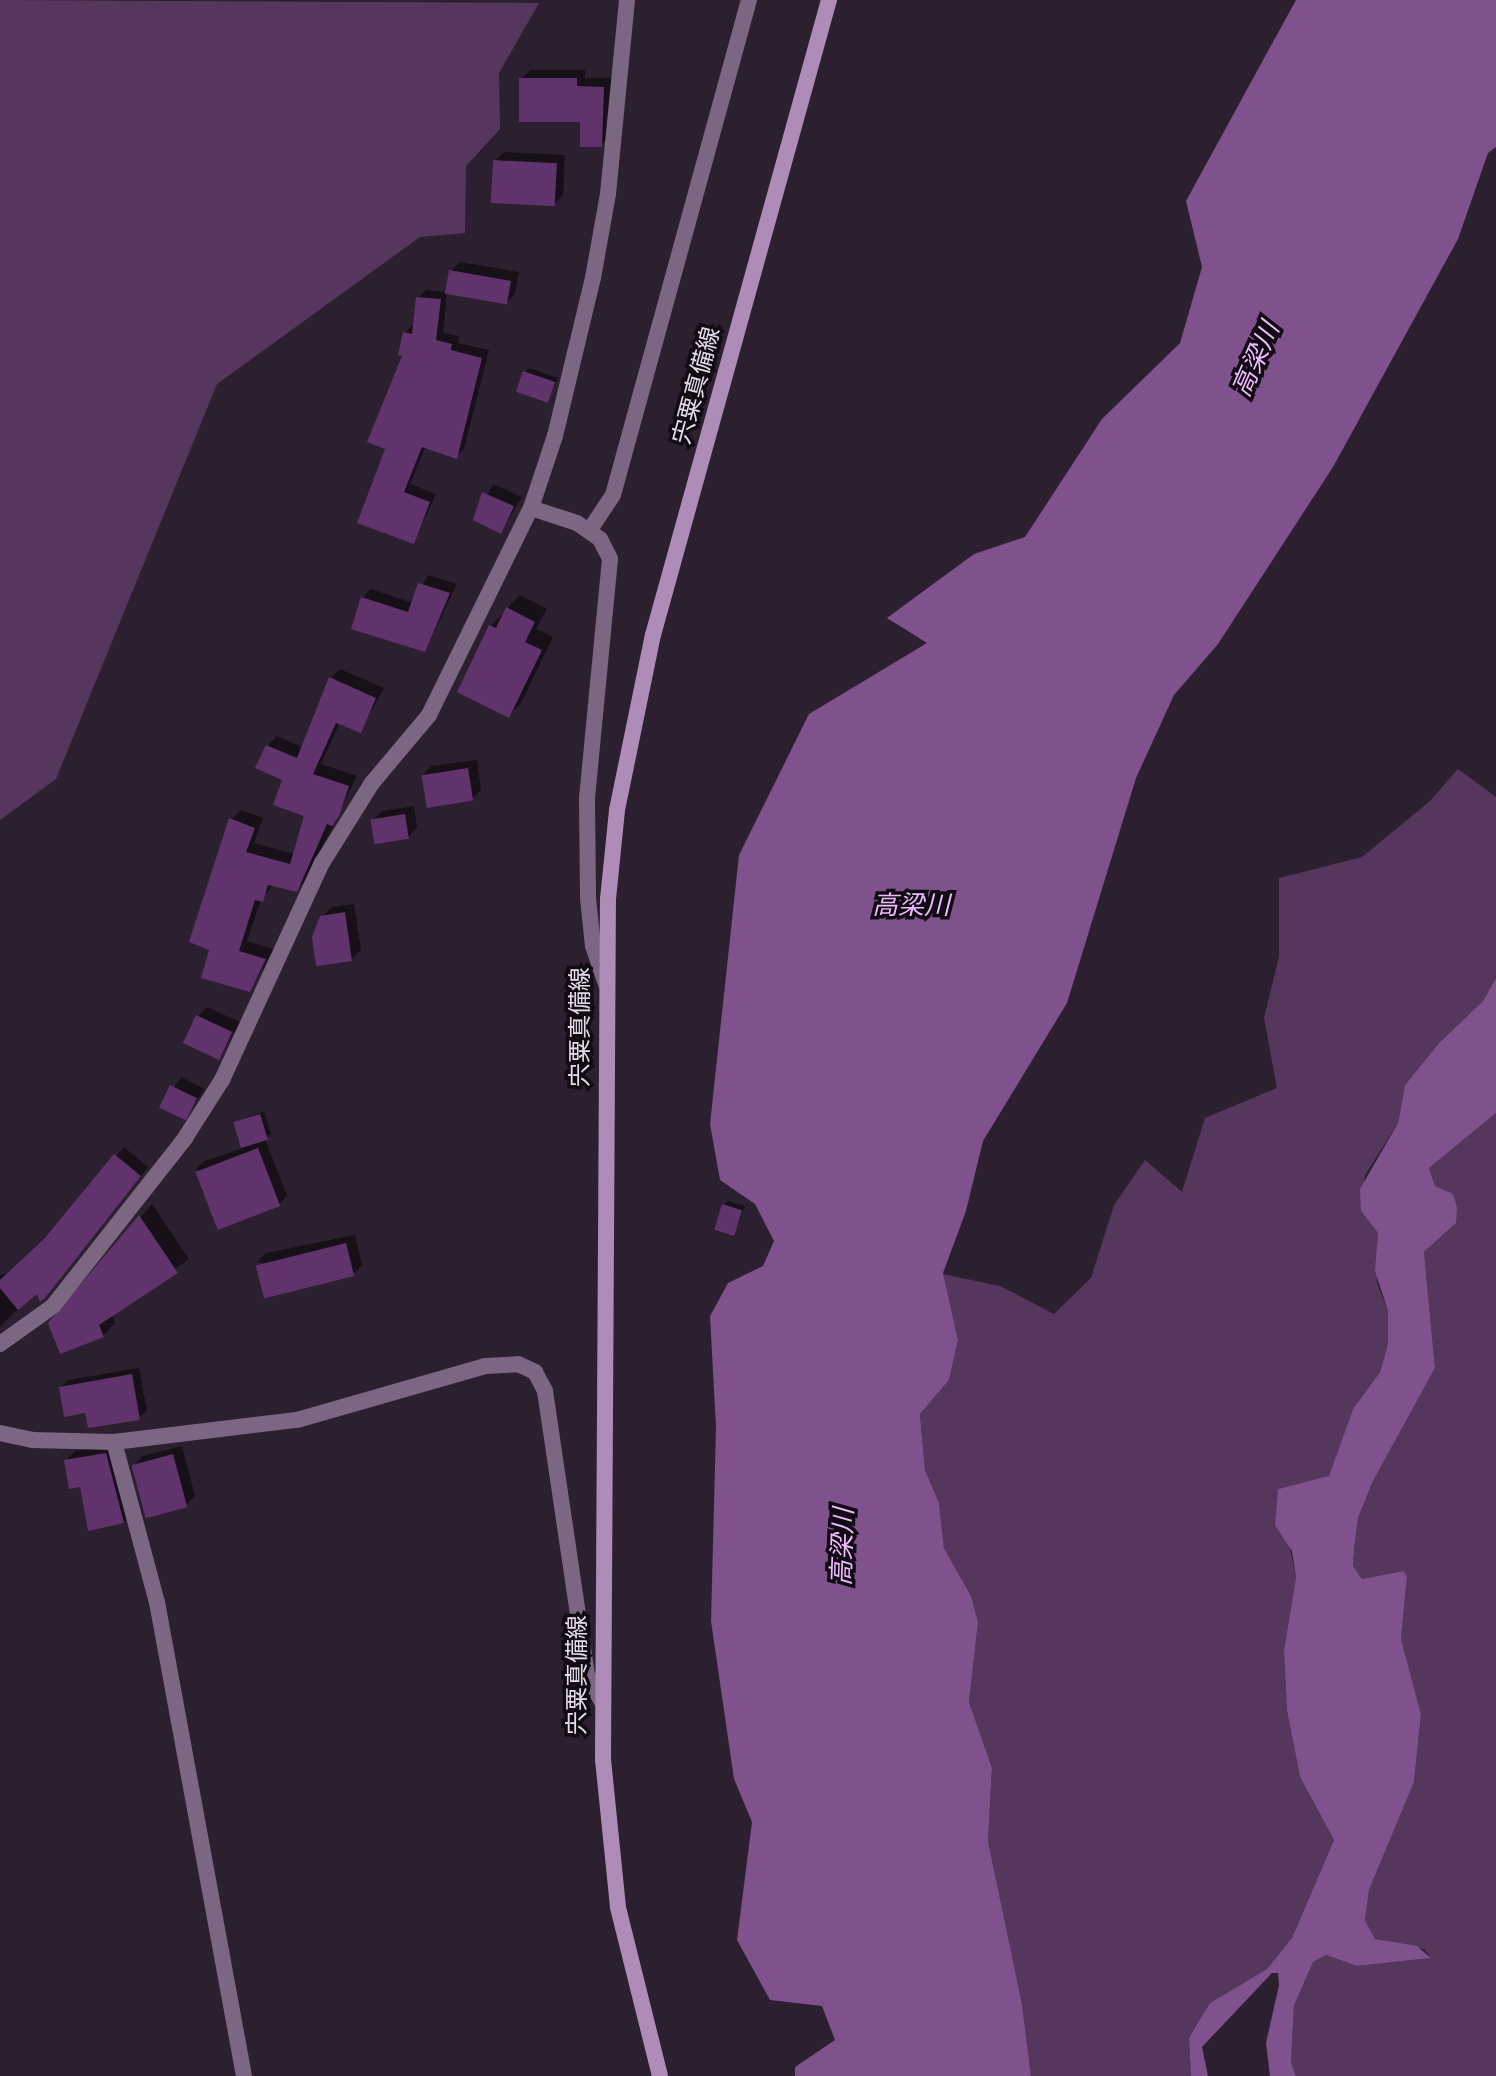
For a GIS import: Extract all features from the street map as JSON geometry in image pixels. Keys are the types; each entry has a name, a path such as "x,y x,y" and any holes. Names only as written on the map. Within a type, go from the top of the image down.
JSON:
{"main road":[{"name":"宍粟真備線","path":"656,2071 618,1907 602,1702 606,984 617,810 653,635 829,0"}],"street":[{"path":"0,1344 53,1306 185,1138 222,1080 322,863 372,783 429,715 531,508 555,436 593,278 608,194 627,0"},
{"path":"589,531 613,495 749,0"},
{"path":"531,508 589,531 600,539 610,559 587,799 588,898 593,946 606,984"},
{"path":"0,1433 32,1440 114,1442 297,1420 485,1366 518,1364 535,1372 551,1417 587,1675 602,1702"},
{"path":"114,1442 157,1602 244,2076"}],"shaded area":[{"path":"0,0 539,3 499,73 500,129 466,166 465,233 420,237 217,384 56,779 0,820"},
{"path":"1458,769 1496,797 1496,978 1483,1001 1439,1043 1405,1085 1398,1123 1365,1175 1361,1211 1378,1233 1377,1283 1388,1311 1388,1344 1380,1372 1353,1409 1329,1477 1278,1489 1296,1577 1284,1650 1287,1711 1300,1777 1334,1840 1292,1938 1267,1969 1210,2003 1200,2019 1189,2038 1191,2076 1031,2076 1022,2004 988,1841 992,1768 969,1702 978,1622 971,1596 944,1548 939,1504 925,1470 920,1414 949,1380 958,1340 943,1274 1000,1286 1054,1314 1091,1278 1114,1205 1145,1160 1182,1192 1205,1118 1277,1088 1264,1018 1279,957 1279,878 1362,857 1429,802"},
{"path":"1496,1113 1496,2076 1296,2076 1291,2062 1294,2006 1313,1962 1326,1955 1357,1966 1431,1958 1424,1949 1375,1939 1365,1920 1369,1890 1414,1782 1421,1714 1401,1639 1407,1576 1402,1571 1362,1579 1353,1566 1354,1550 1358,1518 1373,1481 1435,1368 1424,1252 1456,1223 1452,1194 1435,1186 1429,1168"}],"water":[{"name":"高梁川","path":"1296,0 1496,0 1496,147 1488,153 1458,239 1333,467 1218,644 1174,695 1136,778 1067,1003 983,1141 966,1211 943,1273 958,1340 949,1380 920,1414 925,1470 939,1503 944,1548 971,1596 978,1622 969,1702 992,1768 988,1841 1022,2004 1031,2076 795,2076 795,2067 835,2040 822,2006 770,2000 737,1940 752,1822 734,1779 711,1621 716,1427 710,1316 728,1283 763,1266 774,1241 755,1204 720,1180 710,1124 739,855 809,714 927,643 887,618 974,554 1025,537 1102,419 1180,343 1202,267 1186,201"},
{"path":"1496,978 1496,1113 1429,1168 1435,1186 1453,1194 1457,1208 1456,1223 1424,1252 1435,1368 1373,1481 1358,1518 1354,1550 1353,1566 1362,1579 1403,1571 1407,1576 1401,1639 1421,1714 1414,1782 1369,1890 1365,1920 1375,1939 1417,1946 1431,1958 1357,1966 1326,1955 1313,1962 1294,2006 1291,2062 1296,2076 1270,2076 1266,2043 1279,1985 1278,1973 1272,1973 1202,2047 1208,2076 1191,2076 1189,2038 1200,2019 1210,2003 1267,1969 1292,1938 1334,1840 1300,1777 1287,1711 1284,1650 1296,1577 1292,1551 1275,1525 1278,1489 1329,1476 1353,1409 1380,1372 1388,1344 1388,1311 1375,1271 1378,1233 1361,1211 1360,1189 1398,1123 1405,1085 1439,1043 1483,1001"}],"building":[{"path":"519,78 577,78 577,86 604,87 602,147 580,147 580,122 519,122"},
{"path":"493,160 557,163 555,206 491,203"},
{"path":"449,270 511,281 507,305 445,294"},
{"path":"416,297 441,299 436,340 452,344 451,350 482,358 457,459 422,447 404,492 430,502 414,544 357,523 385,449 367,442 402,356 398,355 403,332 412,334"},
{"path":"523,371 555,382 548,403 516,392"},
{"path":"482,492 514,506 501,534 473,520"},
{"path":"418,583 450,593 425,652 351,629 361,597 408,612"},
{"path":"506,607 535,622 525,642 542,650 509,718 457,692 489,625 496,628"},
{"path":"329,677 376,698 361,733 336,723 313,774 349,786 339,816 332,826 327,824 297,892 268,885 263,902 255,900 239,951 266,959 250,992 201,978 209,950 189,942 229,818 255,828 246,852 290,864 304,816 273,805 282,780 255,768 266,745 297,758"},
{"path":"468,768 473,801 427,808 422,775"},
{"path":"405,814 409,839 374,844 370,819"},
{"path":"345,912 352,961 316,966 312,937 320,916"},
{"path":"196,1015 232,1032 219,1060 183,1043"},
{"path":"170,1085 197,1098 186,1121 159,1107"},
{"path":"260,1114 268,1140 241,1148 233,1122"},
{"path":"258,1148 280,1206 218,1230 195,1172"},
{"path":"114,1154 141,1176 45,1298 40,1302 37,1294 18,1310 0,1288 0,1280 44,1239"},
{"path":"722,1204 742,1210 734,1236 714,1230"},
{"path":"139,1215 178,1273 99,1325 104,1337 60,1354 48,1323"},
{"path":"346,1243 354,1276 264,1298 256,1265"},
{"path":"132,1374 140,1420 88,1428 85,1413 64,1417 59,1387"},
{"path":"106,1453 124,1523 88,1531 80,1487 69,1489 64,1460"},
{"path":"173,1454 187,1507 146,1518 131,1465"}]}
